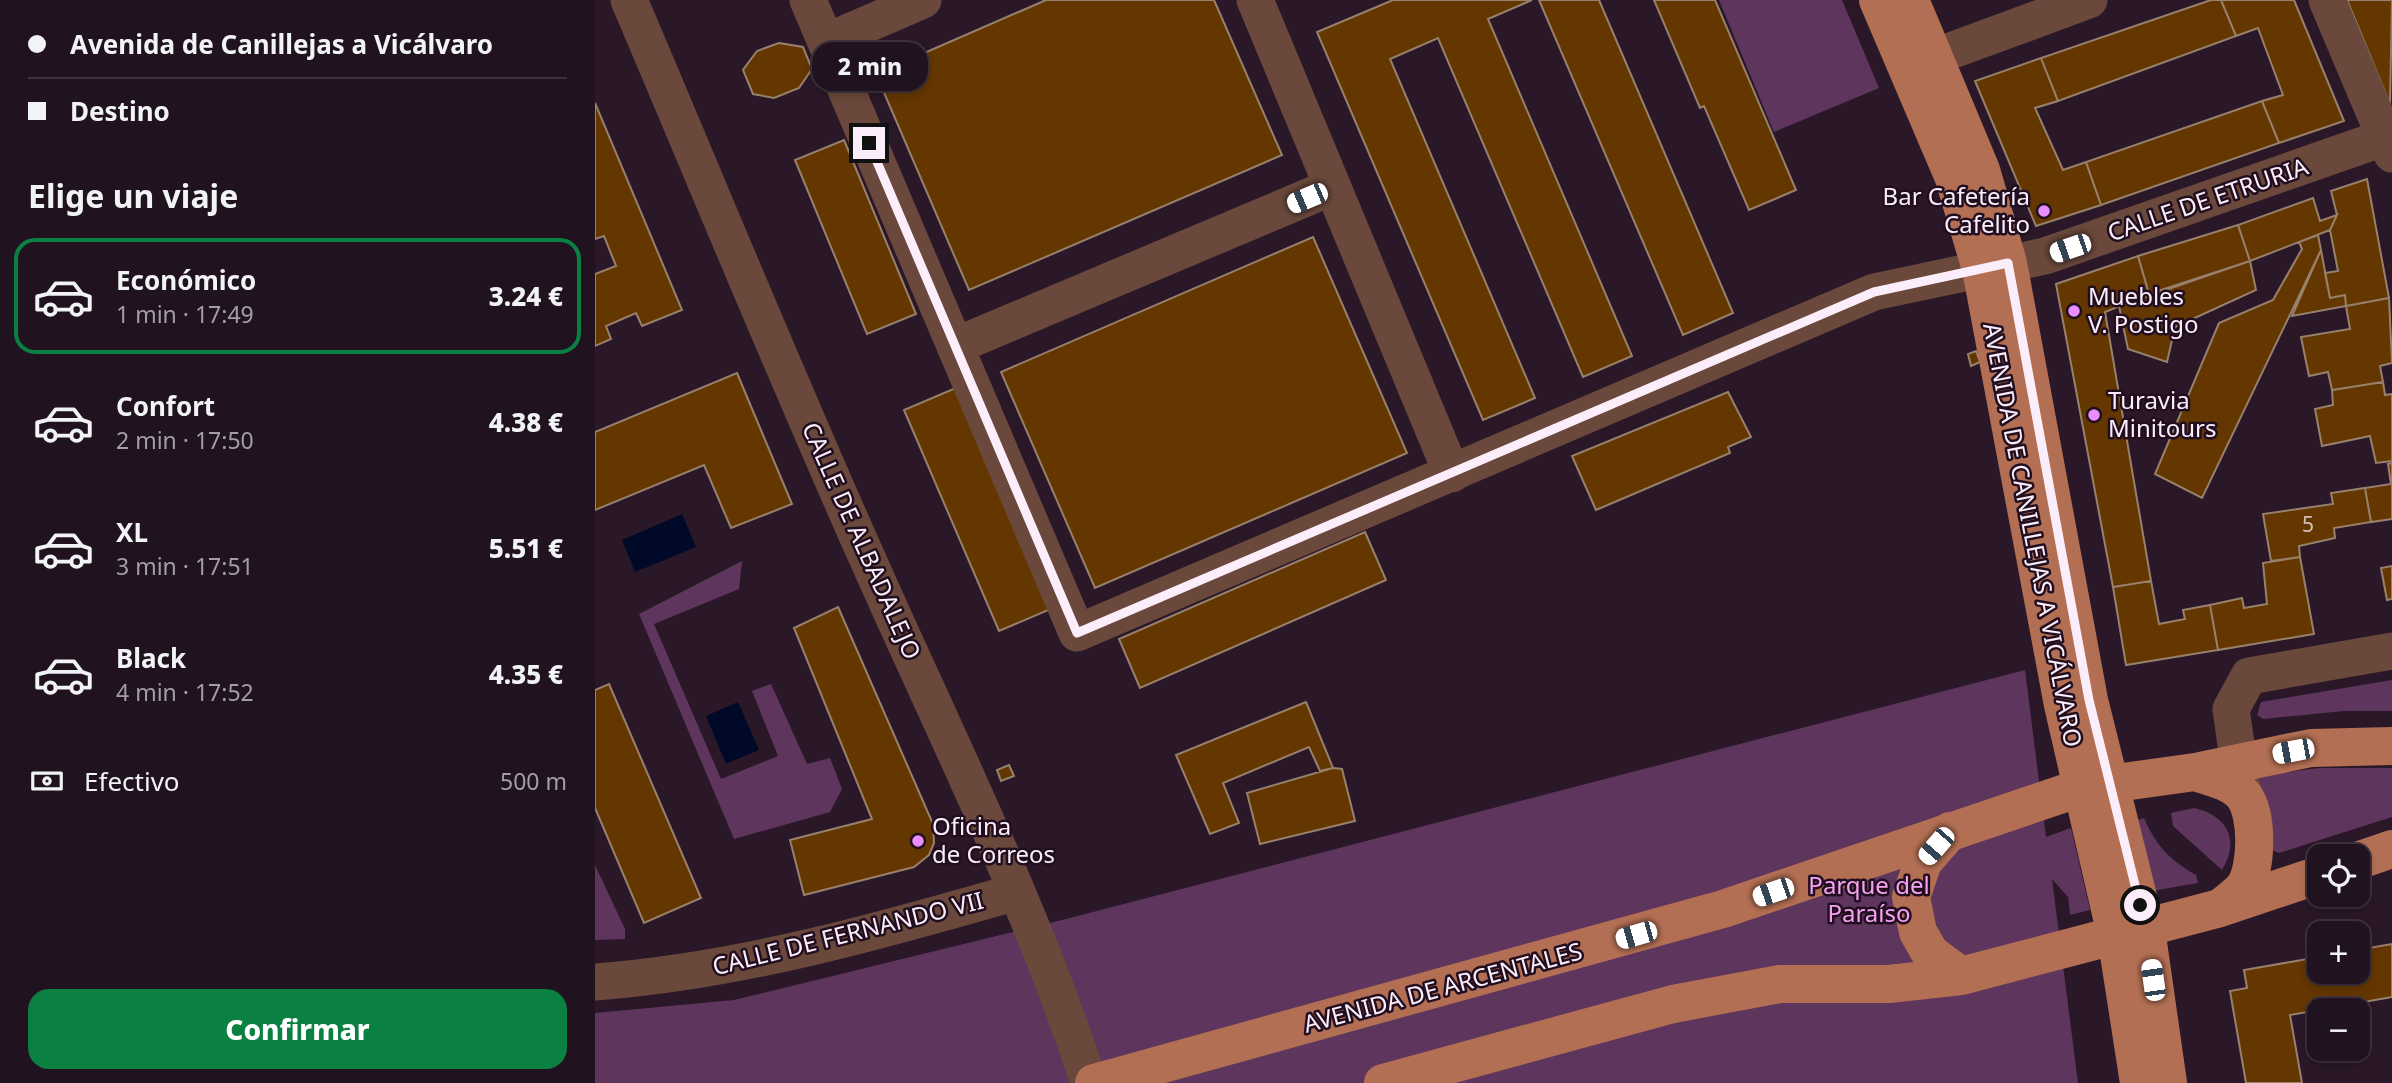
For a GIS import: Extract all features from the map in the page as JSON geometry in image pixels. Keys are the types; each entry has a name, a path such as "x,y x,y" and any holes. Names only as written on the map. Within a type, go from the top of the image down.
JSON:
{"main road":[{"name":"AVENIDA DE CANILLEJAS A VICÁLVARO","path":"1878,0 1995,266"},
{"name":"AVENIDA DE CANILLEJAS A VICÁLVARO","path":"1910,0 1981,170 1995,266 2094,786 2168,1083"},
{"name":"AVENIDA DE ARCENTALES","path":"1092,1083 1723,909 1950,831 2094,786 2195,772 2241,779 2311,748 2392,746"},
{"path":"2220,908 2245,886 2255,853 2253,821 2241,779"},
{"path":"1950,831 1923,862 1911,897 1918,932 1930,953 1961,976"},
{"path":"2370,857 2392,849"},
{"path":"1383,1083 1673,1004 1780,984 1889,984 1961,976 2220,908 2307,878"},
{"name":"AVENIDA DE CANILLEJAS A VICÁLVARO","path":"2131,932 2139,1083"}],"street":[{"name":"CALLE DE ALBADALEJO","path":"629,0 863,551 1016,892 1092,1083"},
{"path":"808,0 955,346 1332,187"},
{"path":"826,42 923,0"},
{"path":"1255,0 1452,474"},
{"path":"1934,57 2089,0"},
{"path":"2327,0 2389,143"},
{"name":"CALLE DE ETRURIA","path":"955,346 1077,633 1874,292 2045,256 2389,143"},
{"path":"2241,779 2231,709 2249,676 2392,652"},
{"name":"CALLE DE FERNANDO VII","path":"595,982 653,978 763,960 1016,892"}],"green space":[{"path":"1719,0 1842,0 1879,88 1774,132"},
{"path":"742,561 739,589 654,624 721,779 778,756 752,691 771,684 807,764 830,758 842,789 830,812 734,839 639,614"},
{"name":"Parque del Paraíso","path":"2025,670 2046,837 2071,828 2090,910 2070,915 2068,897 2052,879 2078,1083 595,1083 595,1013 734,1000 1066,919"},
{"path":"2392,680 2392,711 2344,711 2263,719 2257,715 2261,702"},
{"path":"2319,768 2392,768 2392,817 2279,853 2268,848 2259,779 2264,775"},
{"path":"2194,808 2215,816 2227,830 2230,848 2222,870 2173,826 2171,813"},
{"path":"2144,818 2159,844 2171,858 2196,875 2198,883 2152,891 2135,821"},
{"path":"595,865 625,929 625,939 595,940"}],"water":[{"path":"682,514 696,547 635,572 622,540"},
{"path":"738,702 759,750 726,764 706,716"}],"building":[{"path":"1046,0 1214,0 1282,155 969,290 876,74"},
{"path":"1393,0 1532,0 1488,19 1632,356 1583,377 1438,38 1390,59 1535,398 1483,420 1317,32"},
{"path":"1539,0 1599,0 1733,313 1683,335"},
{"path":"1654,0 1715,0 1796,190 1749,210 1704,106 1700,108"},
{"path":"2211,0 2221,0 2236,36 2058,101 2041,58"},
{"path":"2221,0 2294,0 2344,121 2279,143 2262,101 2283,95 2258,28 2236,36"},
{"path":"2347,0 2392,0 2390,104"},
{"path":"779,43 803,47 812,69 799,88 774,98 753,94 743,70 757,51"},
{"path":"2041,58 2058,101 2035,108 2063,170 2086,162 2101,205 2036,226 1975,81"},
{"path":"2262,101 2279,143 2101,205 2086,162"},
{"path":"595,103 682,310 642,326 636,313 606,326 611,339 595,346 595,274 616,266 604,236 595,239"},
{"path":"844,140 916,314 867,334 795,160"},
{"path":"2367,179 2389,298 2346,306 2345,295 2330,298 2325,273 2338,271 2330,230 2337,215 2331,191"},
{"path":"2313,198 2320,221 2337,215 2330,230 2250,261 2238,225"},
{"path":"2238,225 2250,261 2149,294 2138,256"},
{"path":"2318,235 2321,250 2202,498 2155,474 2219,323 2273,300 2302,249 2299,242"},
{"path":"1313,237 1407,453 1095,588 1001,372"},
{"path":"2321,250 2330,298 2345,295 2346,306 2292,316"},
{"path":"2138,256 2149,294 2105,312 2151,581 2113,587 2056,284"},
{"path":"2250,261 2256,290 2175,327 2167,362 2128,349 2119,306"},
{"path":"2389,298 2392,363 2380,366 2383,382 2332,390 2328,372 2309,376 2301,337 2350,329 2346,306"},
{"path":"1976,351 1980,362 1971,366 1968,354"},
{"path":"737,373 792,504 731,528 704,465 595,510 595,432"},
{"path":"2383,382 2385,395 2392,394 2392,461 2376,463 2370,436 2322,446 2315,409 2333,405 2332,390"},
{"path":"958,387 1053,608 999,631 904,410"},
{"path":"1728,392 1751,437 1728,447 1730,453 1596,510 1572,456"},
{"path":"2392,463 2392,519 2371,522 2365,488 2391,484 2388,464"},
{"path":"2365,488 2371,522 2334,528 2335,538 2299,546 2300,557 2271,561 2263,514 2333,504 2331,493"},
{"path":"1365,532 1386,580 1140,688 1119,639"},
{"path":"2300,557 2314,634 2218,650 2210,605 2242,598 2244,608 2267,604 2263,563"},
{"path":"2392,566 2392,599 2387,600 2381,568"},
{"path":"2151,581 2159,624 2185,619 2183,610 2210,605 2218,650 2126,665 2113,587"},
{"path":"838,607 933,824 934,843 929,855 914,867 804,895 790,840 872,819 794,628"},
{"path":"609,684 701,898 644,923 595,808 595,690"},
{"path":"1306,702 1333,768 1320,771 1309,747 1223,783 1239,823 1210,834 1176,755"},
{"path":"1009,765 1014,776 1001,781 997,770"},
{"path":"1333,768 1342,769 1355,821 1260,844 1247,793"},
{"path":"2392,944 2392,997 2370,1001 2370,998 2307,998 2307,1012 2290,1015 2302,1083 2246,1083 2230,991 2247,988 2244,970 2307,959 2307,984 2370,984 2370,948"}],"place":[{"name":"Bar Cafetería Cafelito","path":"2044,211"},
{"name":"Muebles V. Postigo","path":"2074,311"},
{"name":"Turavia Minitours","path":"2094,415"},
{"name":"Oficina de Correos","path":"918,841"}],"route":[{"path":"869,143 1077,633 1874,292 2008,263 2089,700 2140,905"}]}
